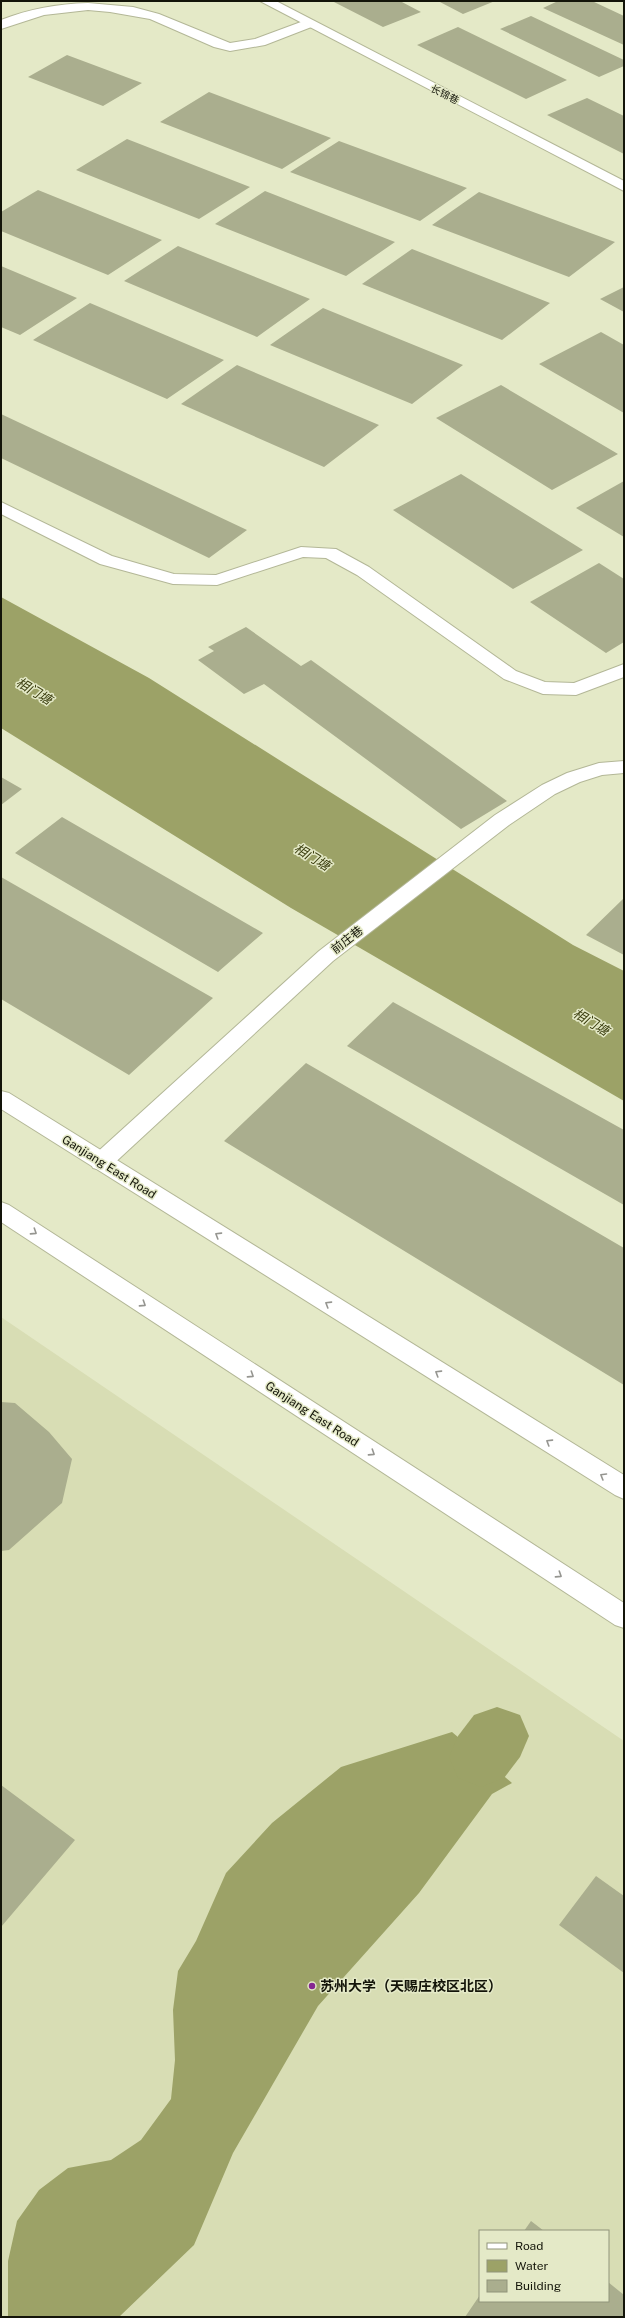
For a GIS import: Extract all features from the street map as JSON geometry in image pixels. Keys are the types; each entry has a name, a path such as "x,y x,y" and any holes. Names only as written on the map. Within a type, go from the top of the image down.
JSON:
{"street":[{"name":"长锦巷","path":"266,1 624,187"},
{"path":"2,23 42,9 62,4 88,4 127,9 163,19 230,47 254,43 308,23"},
{"path":"1,507 106,560 173,579 217,580 254,569 301,552 330,553 363,571 510,675 543,688 576,690 624,670"},
{"name":"前庄巷","path":"101,1162 326,956 508,816 553,788 599,769 624,767"},
{"name":"Ganjiang East Road","path":"1,1100 624,1488"},
{"name":"Ganjiang East Road","path":"1,1211 624,1617"}],"shaded area":[{"name":"苏州大学（天赐庄校区北区）","path":"1,1317 624,1741 624,2317 1,2317"}],"water":[{"name":"相门塘","path":"1,597 149,678 573,945 624,971 624,1101 291,908 1,728"},
{"path":"452,1732 512,1783 492,1794 419,1893 318,2006 233,2153 194,2245 119,2317 8,2317 8,2261 17,2221 39,2190 68,2168 111,2160 141,2140 171,2099 175,2060 173,2010 178,1971 196,1941 226,1873 272,1823 341,1767"}],"building":[{"path":"332,1 400,1 421,12 383,27"},
{"path":"438,1 495,1 463,14"},
{"path":"558,1 592,1 624,16 624,45 543,8"},
{"path":"531,16 624,60 624,66 599,77 500,29"},
{"path":"458,27 567,80 526,99 417,45"},
{"path":"67,55 142,83 103,106 28,77"},
{"path":"209,92 331,138 282,169 160,122"},
{"path":"587,98 624,116 624,154 547,115"},
{"path":"127,139 250,187 199,219 76,170"},
{"path":"339,141 467,188 420,221 290,172"},
{"path":"38,190 162,240 108,275 1,231 1,212"},
{"path":"265,191 395,242 346,276 215,224"},
{"path":"479,192 615,242 569,277 432,225"},
{"path":"178,246 310,299 257,337 124,281"},
{"path":"412,249 550,303 502,340 362,284"},
{"path":"1,266 77,298 20,335 1,327"},
{"path":"624,287 624,312 600,299"},
{"path":"90,303 224,360 167,399 33,340"},
{"path":"323,308 463,365 412,404 270,345"},
{"path":"601,332 624,345 624,413 539,364"},
{"path":"237,365 379,425 324,467 181,404"},
{"path":"501,385 618,454 552,490 436,418"},
{"path":"1,414 247,530 209,558 1,458"},
{"path":"461,474 583,550 513,589 393,510"},
{"path":"624,481 624,537 576,508"},
{"path":"599,563 624,579 624,642 606,653 530,602"},
{"path":"246,627 301,666 311,660 507,801 461,829 264,684 244,694 198,660 214,651 208,647"},
{"path":"1,777 22,789 1,805"},
{"path":"62,817 263,933 218,972 15,853"},
{"path":"1,877 213,998 129,1075 1,999"},
{"path":"624,898 624,955 586,935"},
{"path":"393,1002 624,1130 624,1205 347,1046"},
{"path":"306,1063 624,1248 624,1385 224,1141"},
{"path":"1,1402 15,1403 49,1432 72,1459 62,1503 9,1550 1,1551"},
{"path":"1,1785 75,1840 1,1927"},
{"path":"596,1876 624,1896 624,1973 559,1925"},
{"path":"531,2221 543,2230 525,2230"},
{"path":"609,2283 624,2295 624,2317 465,2317 479,2296 479,2302 609,2302"}],"waterway":[{"path":"481,1757 497,1736"}],"place":[{"name":"苏州大学（天赐庄校区北区）","path":"312,1986"}]}
